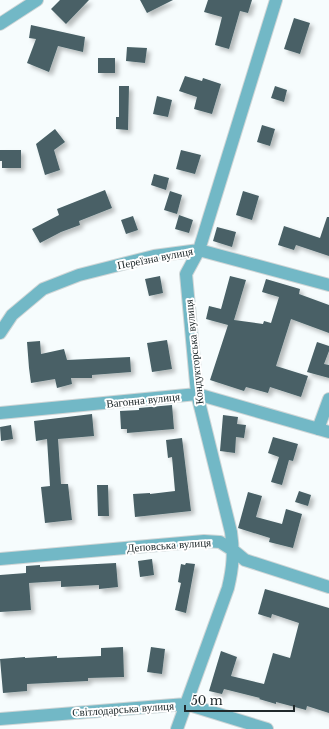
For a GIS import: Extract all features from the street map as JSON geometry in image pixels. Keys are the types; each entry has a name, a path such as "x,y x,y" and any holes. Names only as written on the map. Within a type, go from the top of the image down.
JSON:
{"street":[{"path":"0,24 37,0"},
{"name":"Кондукторська вулиця","path":"177,729 228,588 233,570 234,551 231,532 197,394 186,274 200,250 276,0"},
{"name":"Переїзна вулиця","path":"0,333 12,315 43,289 79,275 154,256 200,250 329,285"},
{"name":"Вагонна вулиця","path":"0,413 197,394 324,430"},
{"path":"324,430 329,399"},
{"name":"Деповська вулиця","path":"0,559 204,541 220,542 244,560 329,587"},
{"name":"Світлодарська вулиця","path":"0,719 186,704 267,729"}],"building":[{"path":"60,0 89,0 66,24 51,9"},
{"path":"140,0 173,0 147,13"},
{"path":"208,0 252,0 248,13 240,11 229,49 215,45 222,17 204,12"},
{"path":"294,18 310,23 300,54 284,49"},
{"path":"31,25 85,37 83,52 58,46 49,72 27,63 36,39 29,38"},
{"path":"127,47 147,48 145,63 126,61"},
{"path":"98,58 115,58 115,73 98,73"},
{"path":"185,76 202,81 203,78 221,84 212,114 194,109 197,97 179,91"},
{"path":"119,86 129,86 128,130 116,129 116,117 119,117"},
{"path":"275,86 287,90 284,102 271,98"},
{"path":"157,96 172,100 168,117 153,114"},
{"path":"262,125 275,129 270,146 257,142"},
{"path":"55,129 65,142 54,150 60,170 45,175 36,144"},
{"path":"0,150 21,150 21,168 2,168 2,161 0,161"},
{"path":"181,150 201,155 195,174 176,169"},
{"path":"154,174 169,178 166,190 151,185"},
{"path":"105,190 112,208 79,221 80,225 61,232 40,243 32,229 59,215 57,209"},
{"path":"170,191 182,195 177,214 164,210"},
{"path":"243,191 259,196 252,220 236,215"},
{"path":"179,215 193,220 189,233 175,229"},
{"path":"133,216 138,230 126,234 121,220"},
{"path":"327,217 329,217 329,256 296,245 294,250 278,245 284,226 320,238"},
{"path":"217,227 236,232 232,247 213,241"},
{"path":"160,276 163,293 149,296 145,279"},
{"path":"230,276 246,280 234,320 263,324 264,321 271,323 279,297 262,292 266,279 300,289 299,294 329,305 329,333 291,319 276,366 308,376 301,397 270,387 268,393 246,387 244,391 210,380 228,325 206,319 209,306 221,309"},
{"path":"167,340 172,369 152,372 147,343"},
{"path":"40,341 41,354 64,349 67,360 130,357 131,372 92,375 92,378 71,378 72,384 57,388 55,379 31,383 27,342"},
{"path":"317,342 329,346 329,351 324,364 329,365 329,378 307,372"},
{"path":"172,405 174,429 127,433 127,429 121,429 120,411"},
{"path":"92,414 94,436 58,439 61,484 68,484 72,520 45,523 41,487 50,486 47,439 36,441 34,421"},
{"path":"223,415 238,417 237,424 246,425 244,438 236,437 235,453 220,451"},
{"path":"11,425 13,439 1,441 0,427"},
{"path":"273,437 298,444 293,461 289,460 282,485 271,482 279,457 268,453"},
{"path":"182,438 191,511 135,517 133,494 150,494 175,491 172,457 168,458 166,440"},
{"path":"97,485 108,485 109,516 98,516"},
{"path":"299,491 311,495 308,506 295,502"},
{"path":"248,492 262,496 256,517 282,524 286,509 302,514 293,548 269,542 270,538 238,528"},
{"path":"152,559 154,575 140,577 138,561"},
{"path":"116,563 118,587 99,589 99,585 61,587 61,581 29,583 31,610 0,612 0,575 26,573 26,566 40,565 40,567"},
{"path":"186,563 195,564 186,613 175,610 181,583 178,582 181,564 185,565"},
{"path":"265,589 329,608 329,713 307,706 306,710 276,702 276,704 259,699 260,698 224,689 222,694 209,691 221,651 237,657 231,676 264,684 273,653 290,658 299,623 272,614 271,618 258,614"},
{"path":"123,647 124,677 88,678 88,681 27,684 27,691 3,693 0,659 57,656 57,658 101,656 101,648"},
{"path":"151,647 165,649 162,674 147,672"}]}
